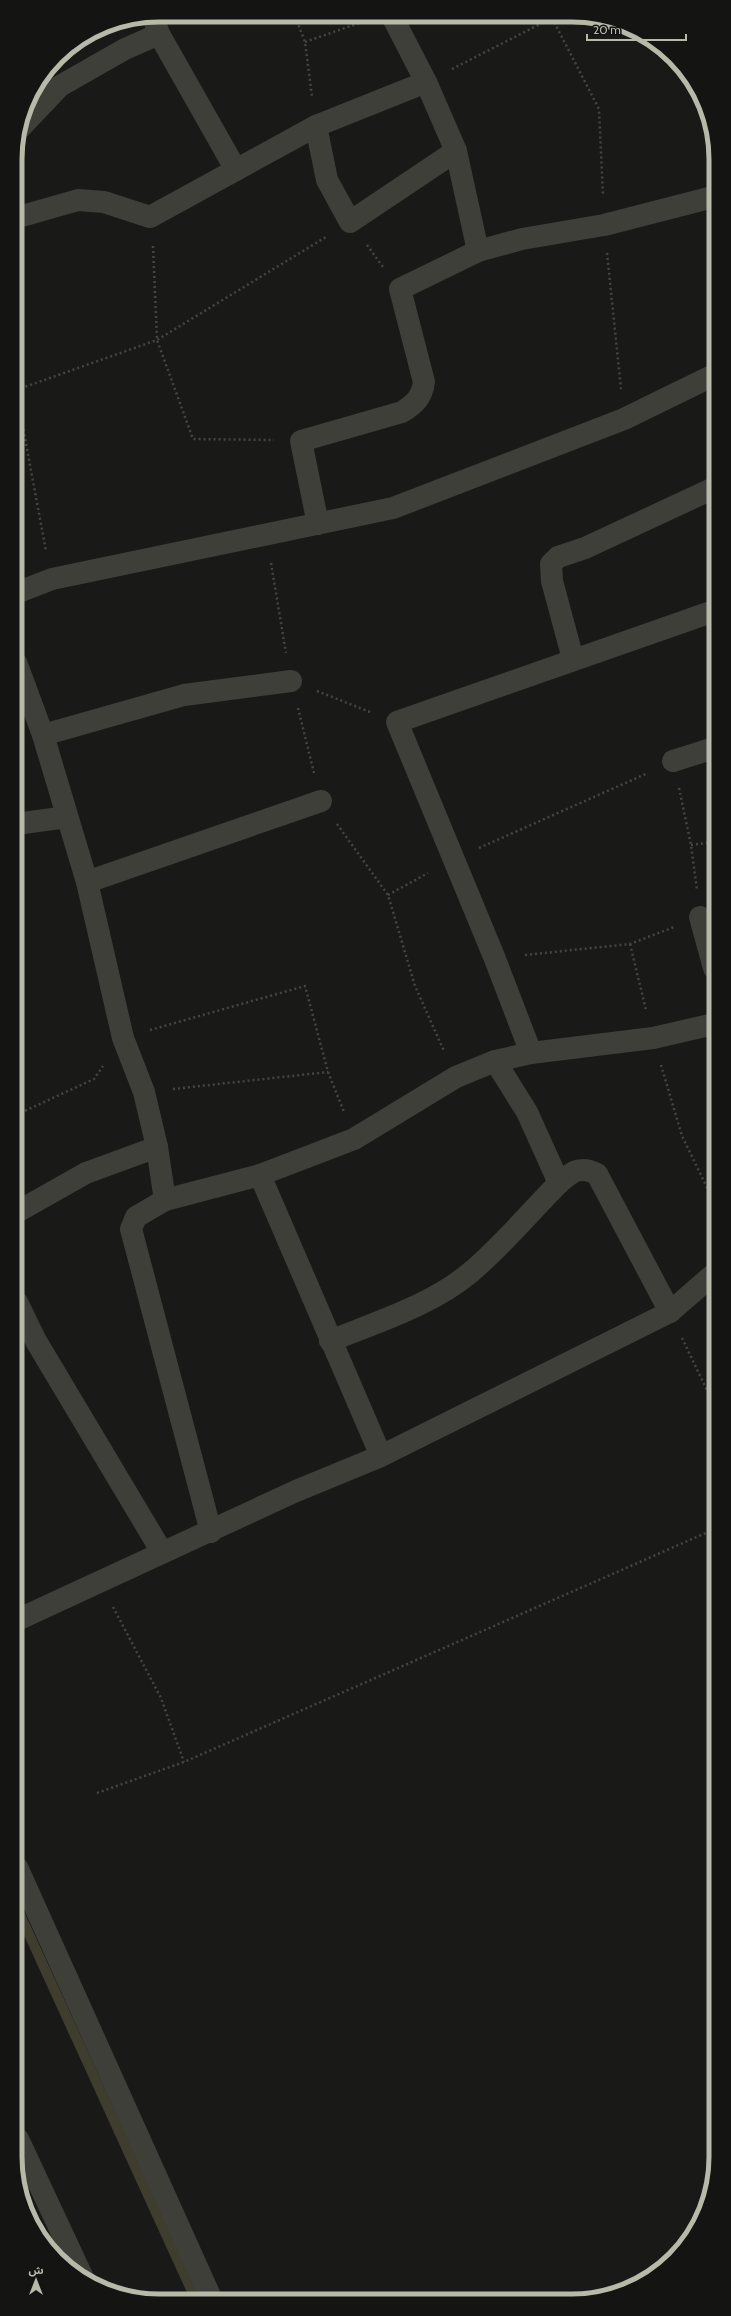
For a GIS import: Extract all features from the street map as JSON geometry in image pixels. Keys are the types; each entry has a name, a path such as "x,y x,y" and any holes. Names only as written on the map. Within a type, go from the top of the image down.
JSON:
{"street":[{"path":"385,22 426,82 456,151 478,251"},
{"path":"28,119 60,86 124,49 156,25 236,170"},
{"path":"22,216 78,200 104,202 150,217 316,126 426,82"},
{"path":"316,126 327,180 350,222 456,151"},
{"path":"318,524 301,441 402,412 414,404 422,393 424,382 400,289 478,251 522,239 604,225 709,198"},
{"path":"22,591 52,579 393,508 624,419 709,377"},
{"path":"573,659 552,581 551,564 558,557 585,548 709,490"},
{"path":"531,1053 495,958 453,860 397,722 573,659 709,613"},
{"path":"22,679 42,734 87,882 123,1038 144,1092 157,1147 165,1200"},
{"path":"42,734 184,695 291,681"},
{"path":"673,761 709,750"},
{"path":"87,882 321,801"},
{"path":"22,823 67,817"},
{"path":"700,917 709,950"},
{"path":"211,1532 130,1229 136,1217 165,1200 260,1175 354,1139 456,1077 495,1061 531,1053 653,1038 709,1025"},
{"path":"495,1061 527,1112 559,1183"},
{"path":"22,1209 86,1173 157,1147"},
{"path":"330,1341 388,1318 441,1293 471,1272 559,1183 579,1169 589,1170 597,1174 670,1312"},
{"path":"260,1175 330,1341 381,1456"},
{"path":"22,1618 162,1552 211,1532 296,1491 381,1456 670,1312 709,1278"},
{"path":"22,1312 36,1341 162,1552"},
{"path":"22,1878 209,2294"},
{"path":"22,2148 78,2267"}],"path":[{"path":"297,22 305,42 316,126"},
{"path":"305,42 369,22"},
{"path":"426,82 544,22"},
{"path":"554,22 599,109 604,225 624,419"},
{"path":"150,217 154,251 157,340 193,439 301,441"},
{"path":"22,388 157,340 350,222 400,289"},
{"path":"22,422 52,579"},
{"path":"267,535 291,681 321,801 388,895 415,986 456,1077"},
{"path":"291,681 397,722"},
{"path":"388,895 453,860 673,761 691,845 700,917 630,944 495,958"},
{"path":"691,845 709,843"},
{"path":"630,944 653,1038 682,1136 709,1192"},
{"path":"22,1113 94,1079 123,1038 305,986 328,1072 354,1139"},
{"path":"144,1092 328,1072"},
{"path":"670,1312 709,1394"},
{"path":"96,1792 184,1762 709,1532"},
{"path":"100,1582 161,1698 184,1762"}],"waterway":[{"path":"22,1919 193,2294"}]}
